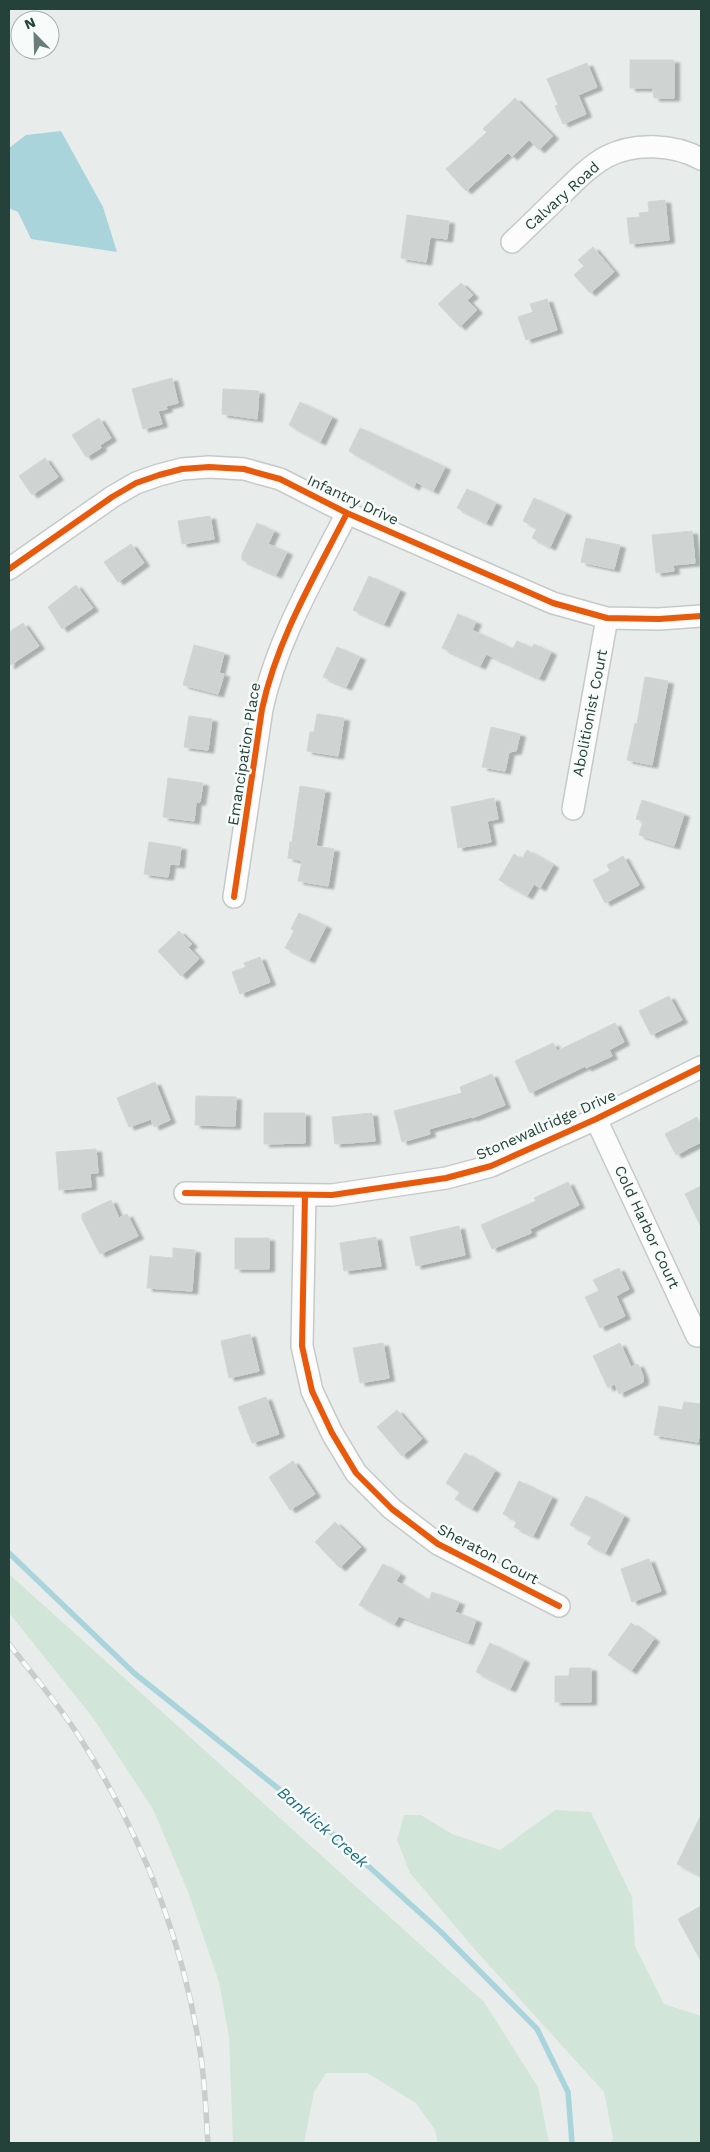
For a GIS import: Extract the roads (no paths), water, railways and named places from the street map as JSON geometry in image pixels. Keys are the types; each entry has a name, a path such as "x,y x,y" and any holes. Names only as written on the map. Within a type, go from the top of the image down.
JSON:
{"street":[{"name":"Calvary Road","path":"512,242 586,171 606,157 626,150 650,147 671,148 693,154 701,159"},
{"name":"Infantry Drive","path":"9,569 112,497 136,483 159,474 182,470 209,467 244,469 280,479 347,513 553,604 608,618 659,619 701,616"},
{"name":"Emancipation Place","path":"234,897 268,679 299,608 347,513"},
{"name":"Abolitionist Court","path":"573,808 608,618"},
{"name":"Stonewallridge Drive","path":"185,1193 305,1195 362,1191 446,1178 491,1166 596,1119 701,1067"},
{"name":"Cold Harbor Court","path":"596,1119 697,1336"},
{"name":"Sheraton Court","path":"305,1195 302,1346 312,1391 332,1433 356,1473 392,1509 438,1544 559,1606"}],"water":[{"path":"61,131 103,207 117,252 31,239 18,212 9,208 9,148 26,135"}],"waterway":[{"name":"Banklick Creek","path":"9,1553 134,1673 314,1817 440,1931 537,2029 568,2092 572,2143"}],"railway":[{"path":"9,1644 46,1690 80,1738 123,1813 157,1891 172,1931 184,1972 193,2014 201,2057 208,2143"}]}
